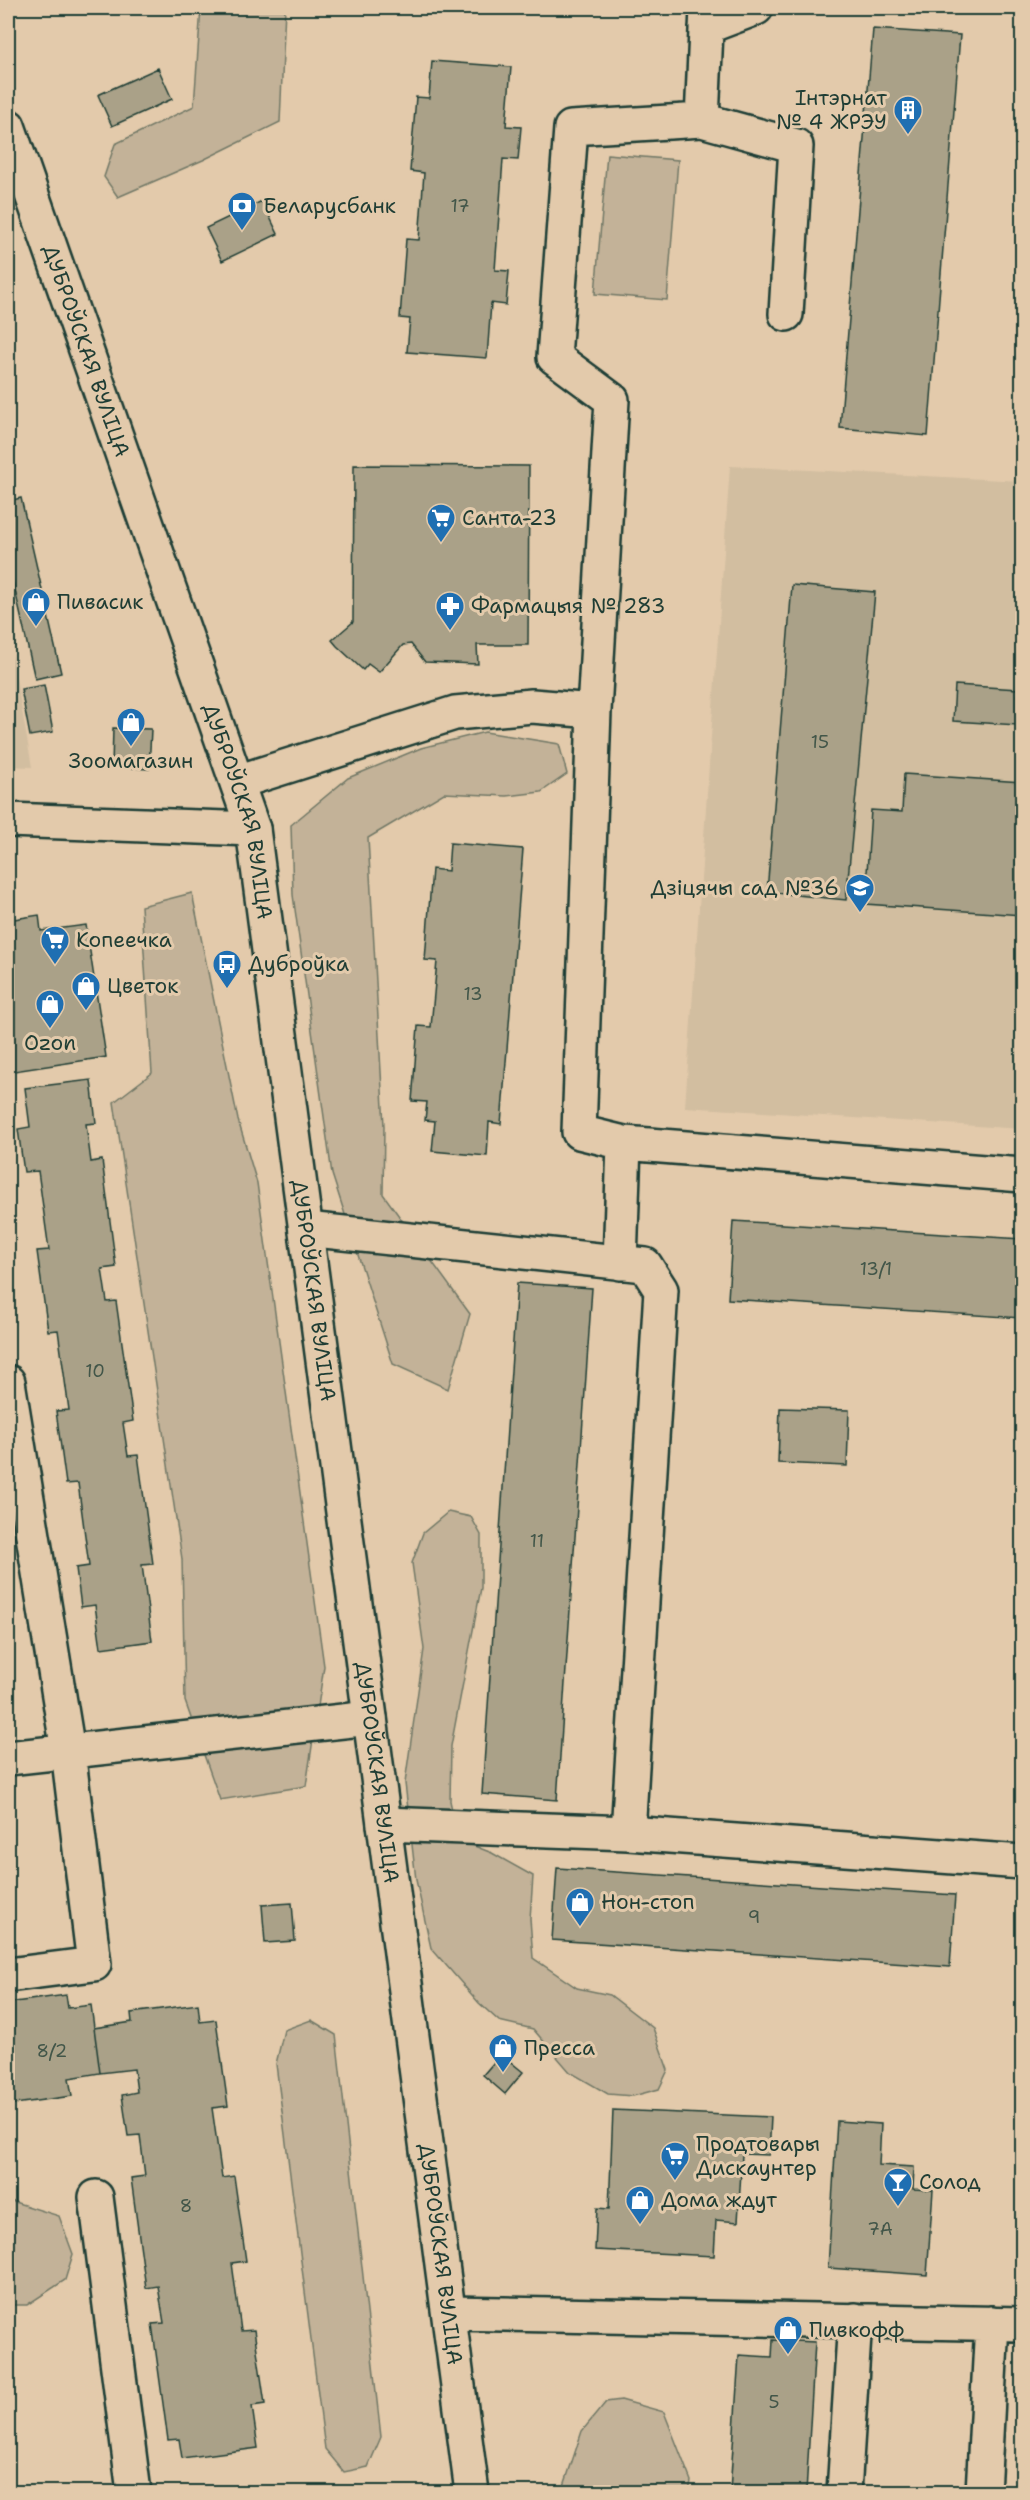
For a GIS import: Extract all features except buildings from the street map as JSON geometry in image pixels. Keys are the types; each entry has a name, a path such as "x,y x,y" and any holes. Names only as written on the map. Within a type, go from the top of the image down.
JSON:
{"main road":[{"path":"702,120 706,17 756,8"},
{"path":"786,314 796,146 702,120 571,128 554,357 612,400 594,711 579,1132 624,1143 1023,1175"},
{"name":"ДУБРОЎСКАЯ ВУЛІЦА","path":"8,126 253,830 472,2493"},
{"path":"237,782 455,714 532,706 594,711"},
{"path":"8,819 253,830"},
{"path":"620,1263 624,1143"},
{"path":"306,1229 645,1265 661,1290 628,1833"},
{"path":"8,1382 68,1751 94,1964 8,1975"},
{"path":"8,1758 370,1718"},
{"path":"384,1824 628,1833 1023,1862"},
{"path":"96,2197 134,2493"},
{"path":"449,2313 1007,2324 983,2493"},
{"path":"844,2493 855,2320"}],"shaded area":[{"path":"201,8 285,8 280,122 203,160 118,197 104,177 115,144 194,106"},
{"path":"607,154 678,160 667,300 595,294"},
{"name":"Дзіцячы сад №36","path":"730,466 1022,481 1022,1129 685,1107"},
{"path":"8,632 32,767 8,766"},
{"path":"485,732 559,744 567,774 541,792 507,796 444,793 368,838 384,1126 383,1194 470,1314 448,1389 393,1364 332,1174 293,895 291,825 348,778 421,748"},
{"path":"192,893 238,1120 257,1183 324,1666 306,1786 220,1800 185,1701 182,1559 114,1102 152,1073 141,906"},
{"path":"448,1512 471,1517 481,1535 481,1588 451,1746 450,1801 459,1840 492,1853 533,1876 530,1919 533,1958 577,1988 610,1995 653,2028 668,2070 659,2089 633,2096 608,2094 570,2072 533,2029 499,2021 479,2003 431,1948 416,1880 405,1783 424,1649 412,1563 423,1533"},
{"path":"311,2020 336,2035 381,2437 368,2467 344,2472 325,2449 276,2064 284,2030"},
{"path":"8,2200 59,2216 73,2254 65,2280 27,2305 8,2305"},
{"path":"621,2400 664,2412 691,2481 689,2492 562,2492 582,2431 606,2402"}],"place":[{"name":"Інтэрнат № 4 ЖРЭУ","path":"908,136"},
{"name":"Беларусбанк","path":"242,232"},
{"name":"Санта-23","path":"441,544"},
{"name":"Пивасик","path":"36,628"},
{"name":"Фармацыя № 283","path":"450,632"},
{"name":"Зоомагазин","path":"131,748"},
{"name":"Дзіцячы сад №36","path":"860,914"},
{"name":"Копеечка","path":"55,966"},
{"name":"Дуброўка","path":"227,990"},
{"name":"Цветок","path":"86,1012"},
{"name":"Ozon","path":"50,1030"},
{"name":"Нон-стоп","path":"580,1928"},
{"name":"Пресса","path":"503,2074"},
{"name":"Продтовары Дискаунтер","path":"675,2182"},
{"name":"Солод","path":"898,2208"},
{"name":"Дома ждут","path":"640,2226"},
{"name":"Пивкофф","path":"788,2356"}]}
